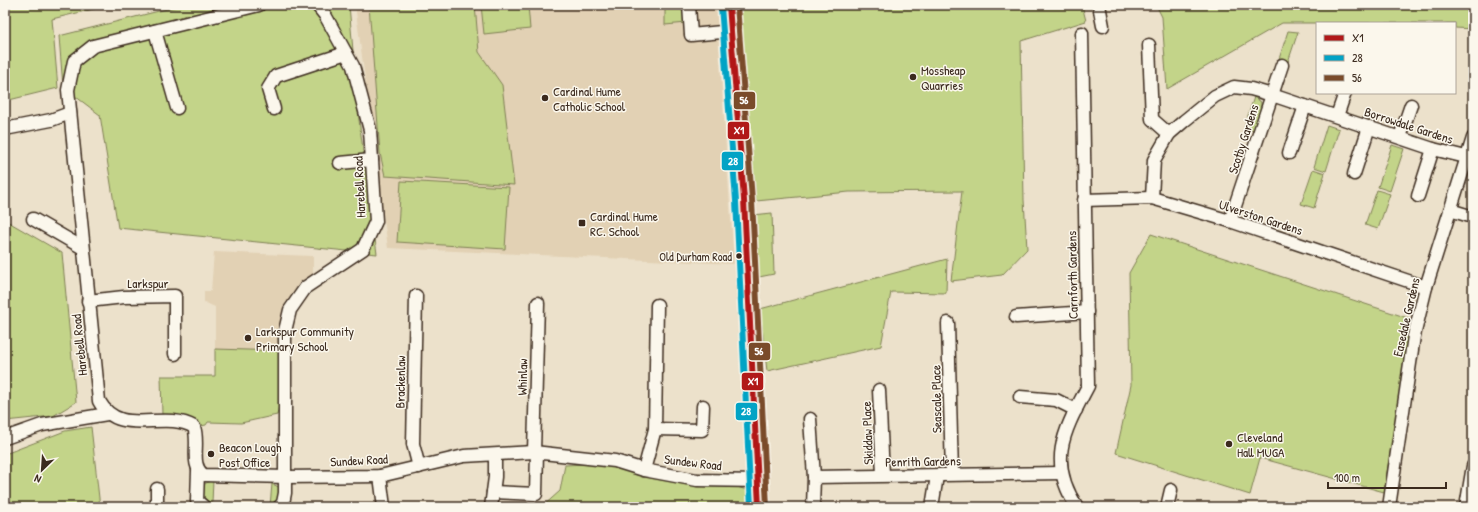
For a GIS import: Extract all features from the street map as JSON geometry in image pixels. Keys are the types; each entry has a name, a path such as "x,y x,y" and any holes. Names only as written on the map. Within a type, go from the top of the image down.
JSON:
{"main road":[{"path":"729,5 732,31 749,295 759,481 759,507"}],"street":[{"name":"Harebell Road","path":"107,414 98,401 70,113 68,90 74,61 93,46 259,5"},
{"name":"Harebell Road","path":"279,507 283,503 285,492 285,331 290,310 306,287 363,249 376,221 370,130 353,66 325,15 317,5"},
{"path":"689,5 691,35 732,31"},
{"path":"1099,5 1104,26"},
{"path":"155,31 177,108"},
{"name":"Carnforth Gardens","path":"1077,507 1064,484 1062,473 1062,440 1088,386 1082,33"},
{"path":"1149,45 1152,119 1169,134"},
{"path":"274,109 268,89 276,76 346,54"},
{"name":"Scotby Gardens","path":"1230,221 1282,66"},
{"name":"Borrowdale Gardens","path":"1152,198 1154,160 1169,134 1215,96 1234,87 1251,89 1272,95 1434,149 1466,157"},
{"path":"1337,116 1345,94"},
{"path":"1400,137 1412,105"},
{"path":"1288,153 1305,106"},
{"path":"5,129 51,120 70,113"},
{"path":"1354,174 1369,127"},
{"name":"Easedale Gardens","path":"1389,507 1414,336 1426,287 1473,138"},
{"path":"1418,196 1434,149"},
{"path":"340,163 372,160"},
{"name":"Ulverston Gardens","path":"1084,200 1152,198 1230,221 1426,287"},
{"path":"1450,210 1473,217"},
{"path":"33,219 83,248"},
{"name":"Larkspur","path":"88,301 124,297 175,296 175,354"},
{"name":"Brackenlaw","path":"416,296 412,444 419,468"},
{"name":"Whinlaw","path":"493,492 536,494 538,303"},
{"path":"644,470 655,429 657,305"},
{"path":"1016,317 1087,312"},
{"name":"Seascale Place","path":"948,323 952,474"},
{"name":"Skiddaw Place","path":"879,390 883,475"},
{"path":"1020,397 1056,400 1076,410"},
{"path":"655,429 702,430 702,406"},
{"path":"5,438 42,425 107,414 119,420 184,422 194,427 197,436 197,501 204,507"},
{"path":"810,419 814,477 813,507"},
{"name":"Sundew Road","path":"198,471 204,474 380,476 419,468 464,456 536,452 615,461 644,470 697,480 759,481"},
{"path":"491,507 495,455"},
{"path":"1466,507 1473,466"},
{"name":"Penrith Gardens","path":"814,477 1062,473"},
{"path":"380,476 384,507"},
{"path":"932,507 937,476"},
{"path":"157,507 158,489"},
{"path":"1167,507 1171,490"}],"shaded area":[{"name":"Cardinal Hume Catholic School","path":"355,5 716,5 734,264 388,248"},
{"name":"Larkspur Community Primary School","path":"214,252 313,256 313,276 285,303 282,326 280,400 215,398 215,307 204,302 204,291 211,291"}],"green space":[{"path":"5,5 110,5 52,19 58,88 5,101"},
{"path":"183,5 349,5 359,120 377,254 118,228 100,115 63,87 59,36"},
{"path":"369,5 475,5 479,52 502,85 514,185 385,176 380,153"},
{"path":"481,5 528,5 530,29 484,34"},
{"path":"665,5 686,5 687,23 665,25"},
{"path":"740,5 1082,5 1086,21 1021,41 1024,200 1027,249 1002,275 951,281 962,191 849,192 756,201"},
{"path":"1156,5 1473,5 1473,29 1456,28 1456,22 1282,23 1167,89 1162,17"},
{"path":"1288,31 1298,32 1288,62 1279,59"},
{"path":"1254,97 1261,102 1255,131 1244,128"},
{"path":"1327,125 1339,129 1326,171 1314,167"},
{"path":"1392,145 1404,149 1390,191 1378,187"},
{"path":"1313,169 1325,173 1314,208 1301,204"},
{"path":"401,181 509,187 505,249 397,242"},
{"path":"1377,190 1390,194 1378,229 1365,225"},
{"path":"772,213 774,274 754,278 753,215"},
{"path":"5,220 62,253 76,402 53,416 5,421"},
{"path":"1151,234 1411,319 1384,492 1260,458 1250,495 1116,453 1131,385 1129,273"},
{"path":"947,259 946,293 891,292 881,346 767,371 760,309"},
{"path":"215,349 281,351 280,400 277,415 241,423 208,422 206,425 201,426 184,417 162,415 161,376 215,376"},
{"path":"91,427 100,507 5,507 5,454 65,431"},
{"path":"586,464 618,468 650,478 689,485 737,487 750,491 750,507 542,507 560,491 565,465"},
{"path":"213,480 212,503 207,501 202,495 202,488 208,482"},
{"path":"272,484 279,487 280,498 276,503 270,506"}],"transit line":[{"name":"X1","path":"729,5 744,200 759,507"},
{"name":"56","path":"737,5 752,200 767,507"},
{"name":"28","path":"721,6 736,201 751,507"}],"place":[{"name":"Mossheap Quarries","path":"913,77"},
{"name":"Cardinal Hume Catholic School","path":"545,98"},
{"name":"Cardinal Hume RC. School","path":"582,223"},
{"name":"Old Durham Road","path":"739,256"},
{"name":"Larkspur Community Primary School","path":"248,338"},
{"name":"Cleveland Hall MUGA","path":"1229,444"},
{"name":"Beacon Lough Post Office","path":"211,454"}]}
